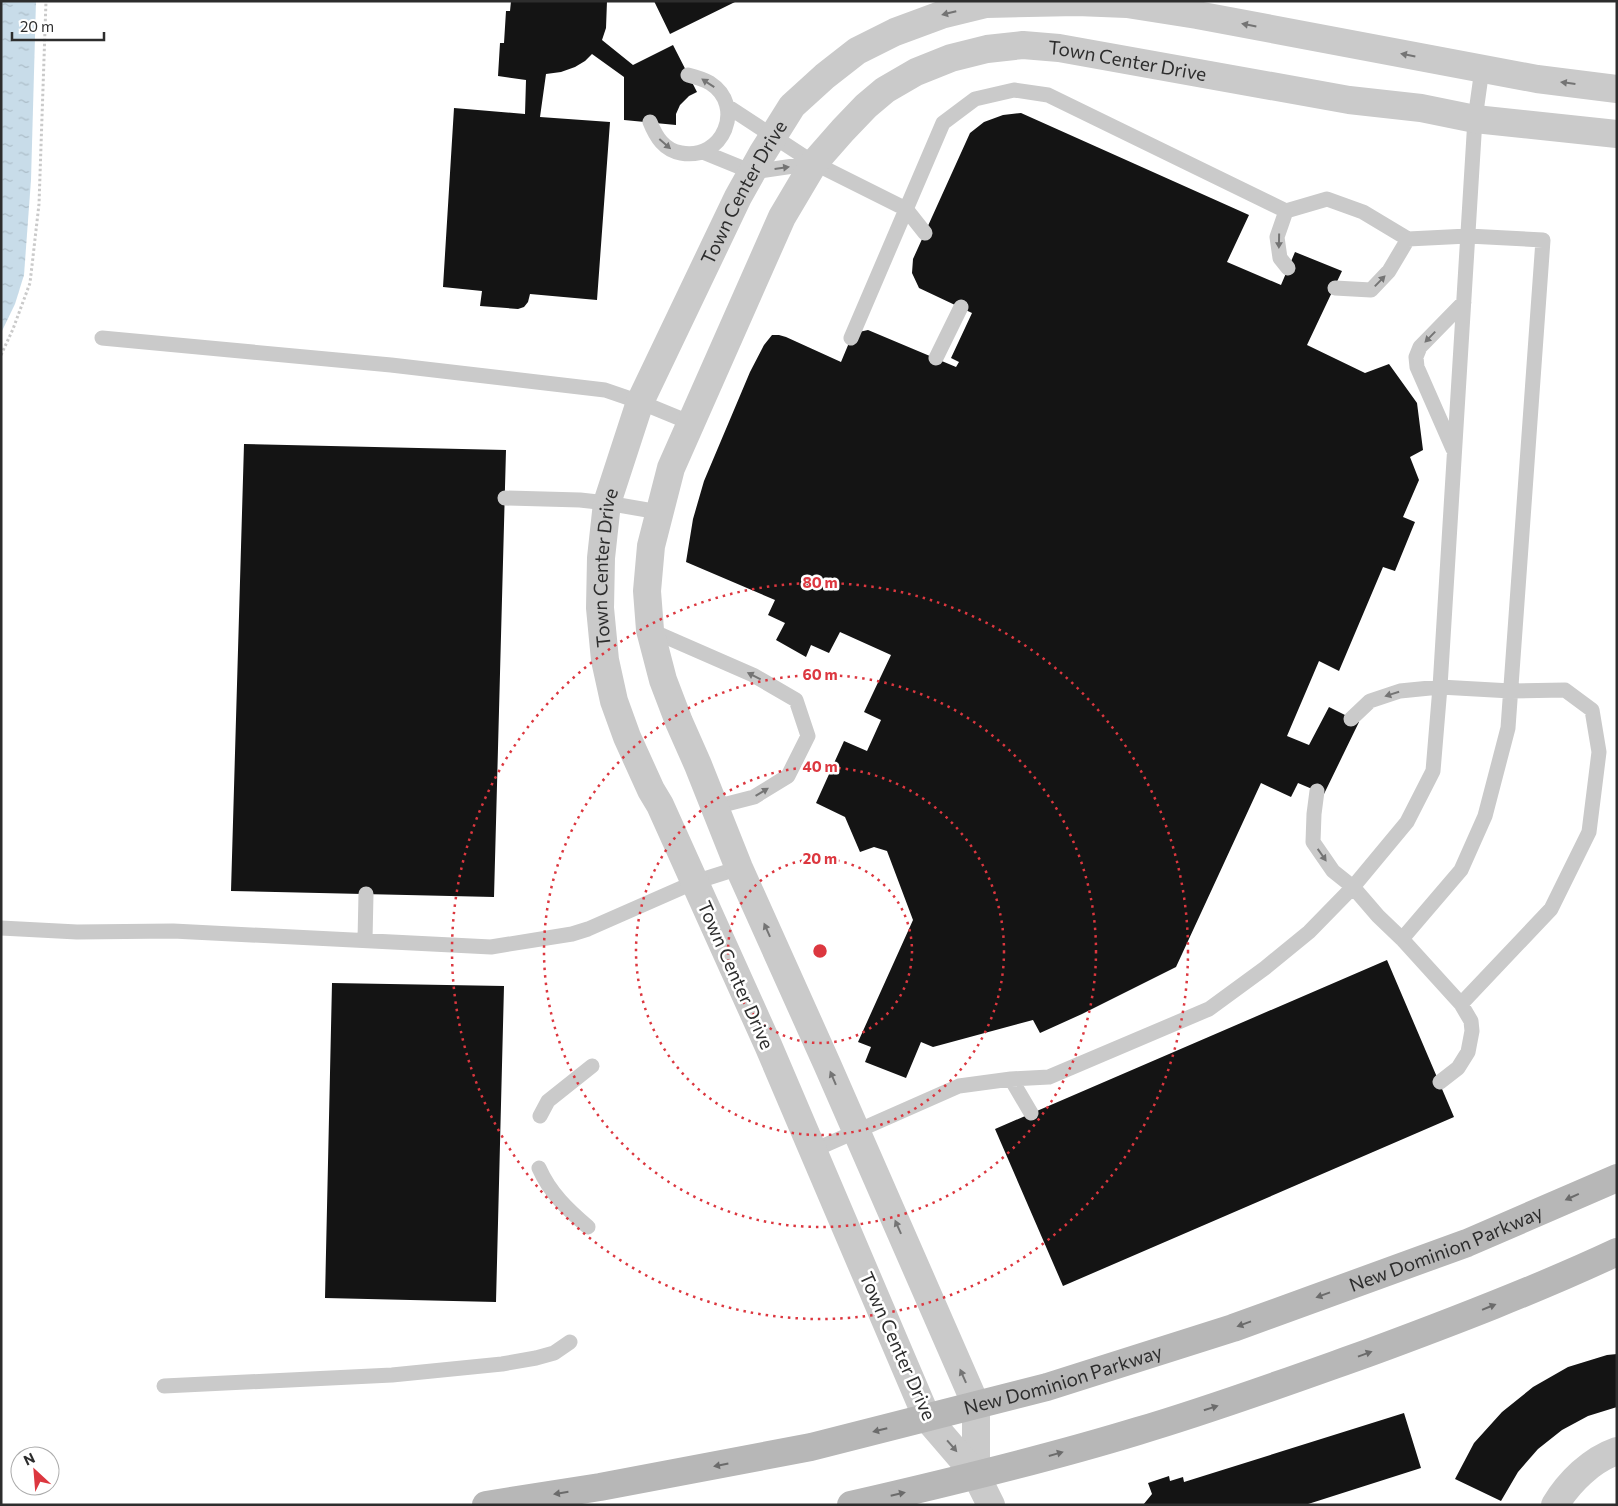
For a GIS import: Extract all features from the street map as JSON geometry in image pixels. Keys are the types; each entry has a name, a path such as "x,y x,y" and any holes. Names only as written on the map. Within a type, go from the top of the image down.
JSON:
{"main road":[{"name":"New Dominion Parkway","path":"486,1505 600,1487 811,1447 1047,1387 1241,1325 1467,1244 1617,1178"},
{"path":"851,1505 1035,1460 1138,1431 1260,1392 1444,1325 1588,1266 1617,1252"}],"street":[{"name":"Town Center Drive","path":"976,1475 927,1418 814,1150 660,805 650,790 627,738 614,701 605,660 600,608 602,558 607,503 640,402 738,197 792,106 825,76 857,51 895,32 941,15 986,4 1078,2 1127,4 1197,15 1537,79 1617,89"},
{"name":"Town Center Drive","path":"976,1475 976,1405 739,868 678,722 663,680 650,630 647,591 651,546 671,468 782,218 814,164 866,106 885,90 916,72 951,58 986,48 1023,45 1059,48 1350,100 1421,108 1475,119 1617,134"},
{"path":"1555,1505 1564,1491 1580,1474 1600,1458 1617,1451"},
{"path":"976,1475 991,1505"}],"lane":[{"path":"814,1150 959,1086 1011,1079 1049,1077 1208,1009 1265,968 1309,932 1354,887 1407,822 1433,771 1440,687 1475,119 1482,69"},
{"path":"650,122 655,135 663,145 675,152 689,154 703,152 715,145 723,134 728,120 727,106 721,93 711,84 688,75"},
{"path":"851,338 943,123 975,100 1014,90 1048,95 1286,211 1327,199 1363,212 1408,239 1468,236 1542,240 1508,728 1485,816 1461,870 1402,939"},
{"path":"727,106 814,164 906,209 925,233"},
{"path":"703,152 752,172 814,164"},
{"path":"1286,211 1278,237 1280,258 1288,268"},
{"path":"1335,288 1371,290 1389,271 1408,239"},
{"path":"1455,453 1417,367 1416,357 1420,347 1464,302"},
{"path":"936,358 961,307"},
{"path":"102,338 390,365 605,390 691,422"},
{"path":"505,498 580,500 659,512"},
{"path":"650,630 753,675 796,700 808,736 788,776 754,797 715,807"},
{"path":"1351,719 1370,701 1400,691 1440,687 1511,691 1565,690 1592,710 1599,752 1589,832 1550,909 1461,1004"},
{"path":"1317,792 1313,842 1334,871 1354,887 1378,916 1402,939 1461,1004 1471,1021 1472,1031 1468,1052 1458,1068 1440,1082"},
{"path":"1,928 77,932 173,931 491,947 572,934 588,929 695,882 739,868"},
{"path":"365,940 366,894"},
{"path":"540,1116 548,1101 592,1066"},
{"path":"1011,1079 1031,1113"},
{"path":"539,1168 550,1189 588,1227"},
{"path":"164,1386 392,1375 502,1364 554,1353 570,1342"}],"path":[{"path":"1,355 30,283 39,204 46,1"}],"water":[{"path":"1,1 36,1 31,180 24,275 15,304 1,333"}],"building":[{"path":"511,1 607,1 606,28 602,40 633,65 673,45 697,92 689,96 680,105 676,114 676,125 624,120 624,77 592,54 575,67 561,72 546,74 540,117 610,122 597,300 530,294 528,302 524,307 518,309 480,306 482,291 443,287 454,108 525,114 526,80 498,76 500,43 504,43 506,11 510,11"},
{"path":"654,1 737,1 670,34"},
{"path":"1021,113 1249,215 1227,262 1281,285 1295,252 1342,271 1307,345 1365,373 1389,364 1417,403 1423,450 1410,457 1419,480 1403,517 1415,522 1395,571 1383,567 1339,671 1319,661 1287,736 1309,745 1329,707 1359,722 1324,794 1298,783 1291,797 1261,783 1176,967 1040,1033 1033,1020 933,1047 921,1042 906,1078 865,1062 871,1047 858,1042 913,920 887,851 874,847 860,852 845,817 816,803 844,741 867,751 881,720 864,712 891,655 840,632 829,653 811,645 806,657 776,640 785,623 768,615 775,600 686,562 693,519 704,481 750,372 764,345 772,335 786,337 841,362 851,338 859,332 868,330 956,367 959,362 951,358 972,313 919,288 912,273 913,259 970,133 984,122 1003,115"},
{"path":"244,444 506,450 494,897 231,891"},
{"path":"1387,960 1454,1117 1063,1286 995,1129"},
{"path":"332,983 504,986 496,1302 325,1298"},
{"path":"1617,1354 1617,1407 1588,1416 1562,1430 1538,1449 1518,1472 1501,1501 1455,1479 1474,1443 1502,1412 1533,1387 1568,1367 1607,1355"},
{"path":"1404,1413 1421,1468 1305,1505 1143,1505 1152,1494 1148,1483 1169,1476 1170,1481 1183,1477 1184,1482"}]}
